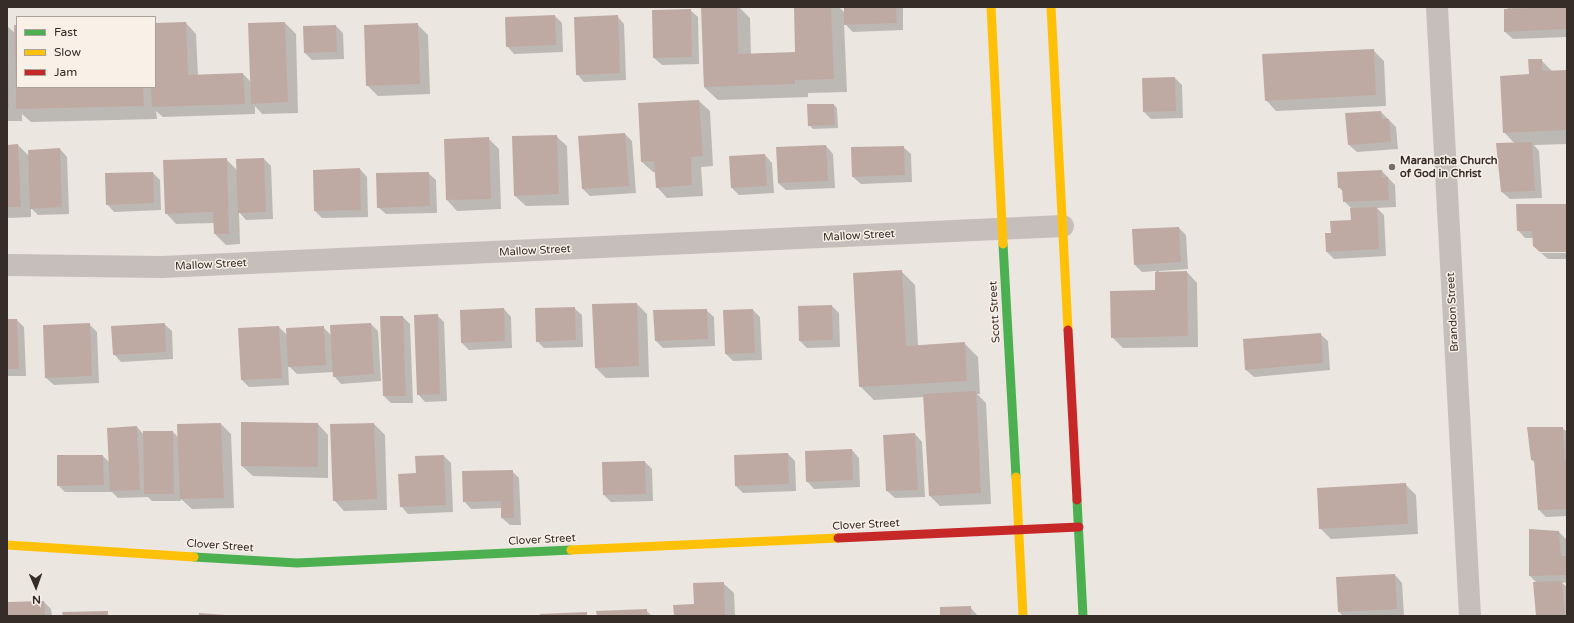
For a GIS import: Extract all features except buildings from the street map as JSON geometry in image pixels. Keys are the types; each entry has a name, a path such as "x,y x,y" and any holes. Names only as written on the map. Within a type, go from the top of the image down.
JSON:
{"main road":[{"name":"Scott Street","path":"991,7 1023,616"},
{"path":"1051,7 1083,616"},
{"name":"Clover Street","path":"7,545 297,563 1079,527"}],"street":[{"name":"Brandon Street","path":"1437,7 1470,616"},
{"name":"Mallow Street","path":"7,265 162,267 1002,230 1063,226"}],"traffic: fast":[{"path":"1003,244 1016,477"},
{"path":"1077,500 1083,616"},
{"path":"194,557 297,563 571,550"}],"traffic: slow":[{"path":"991,7 1003,244"},
{"path":"1051,7 1068,330"},
{"path":"1016,477 1023,616"},
{"path":"571,550 838,538"},
{"path":"7,545 194,557"}],"traffic: jam":[{"path":"1068,330 1077,500"},
{"path":"838,538 1079,527"}],"place":[{"name":"Maranatha Church of God in Christ","path":"1392,167"}]}
